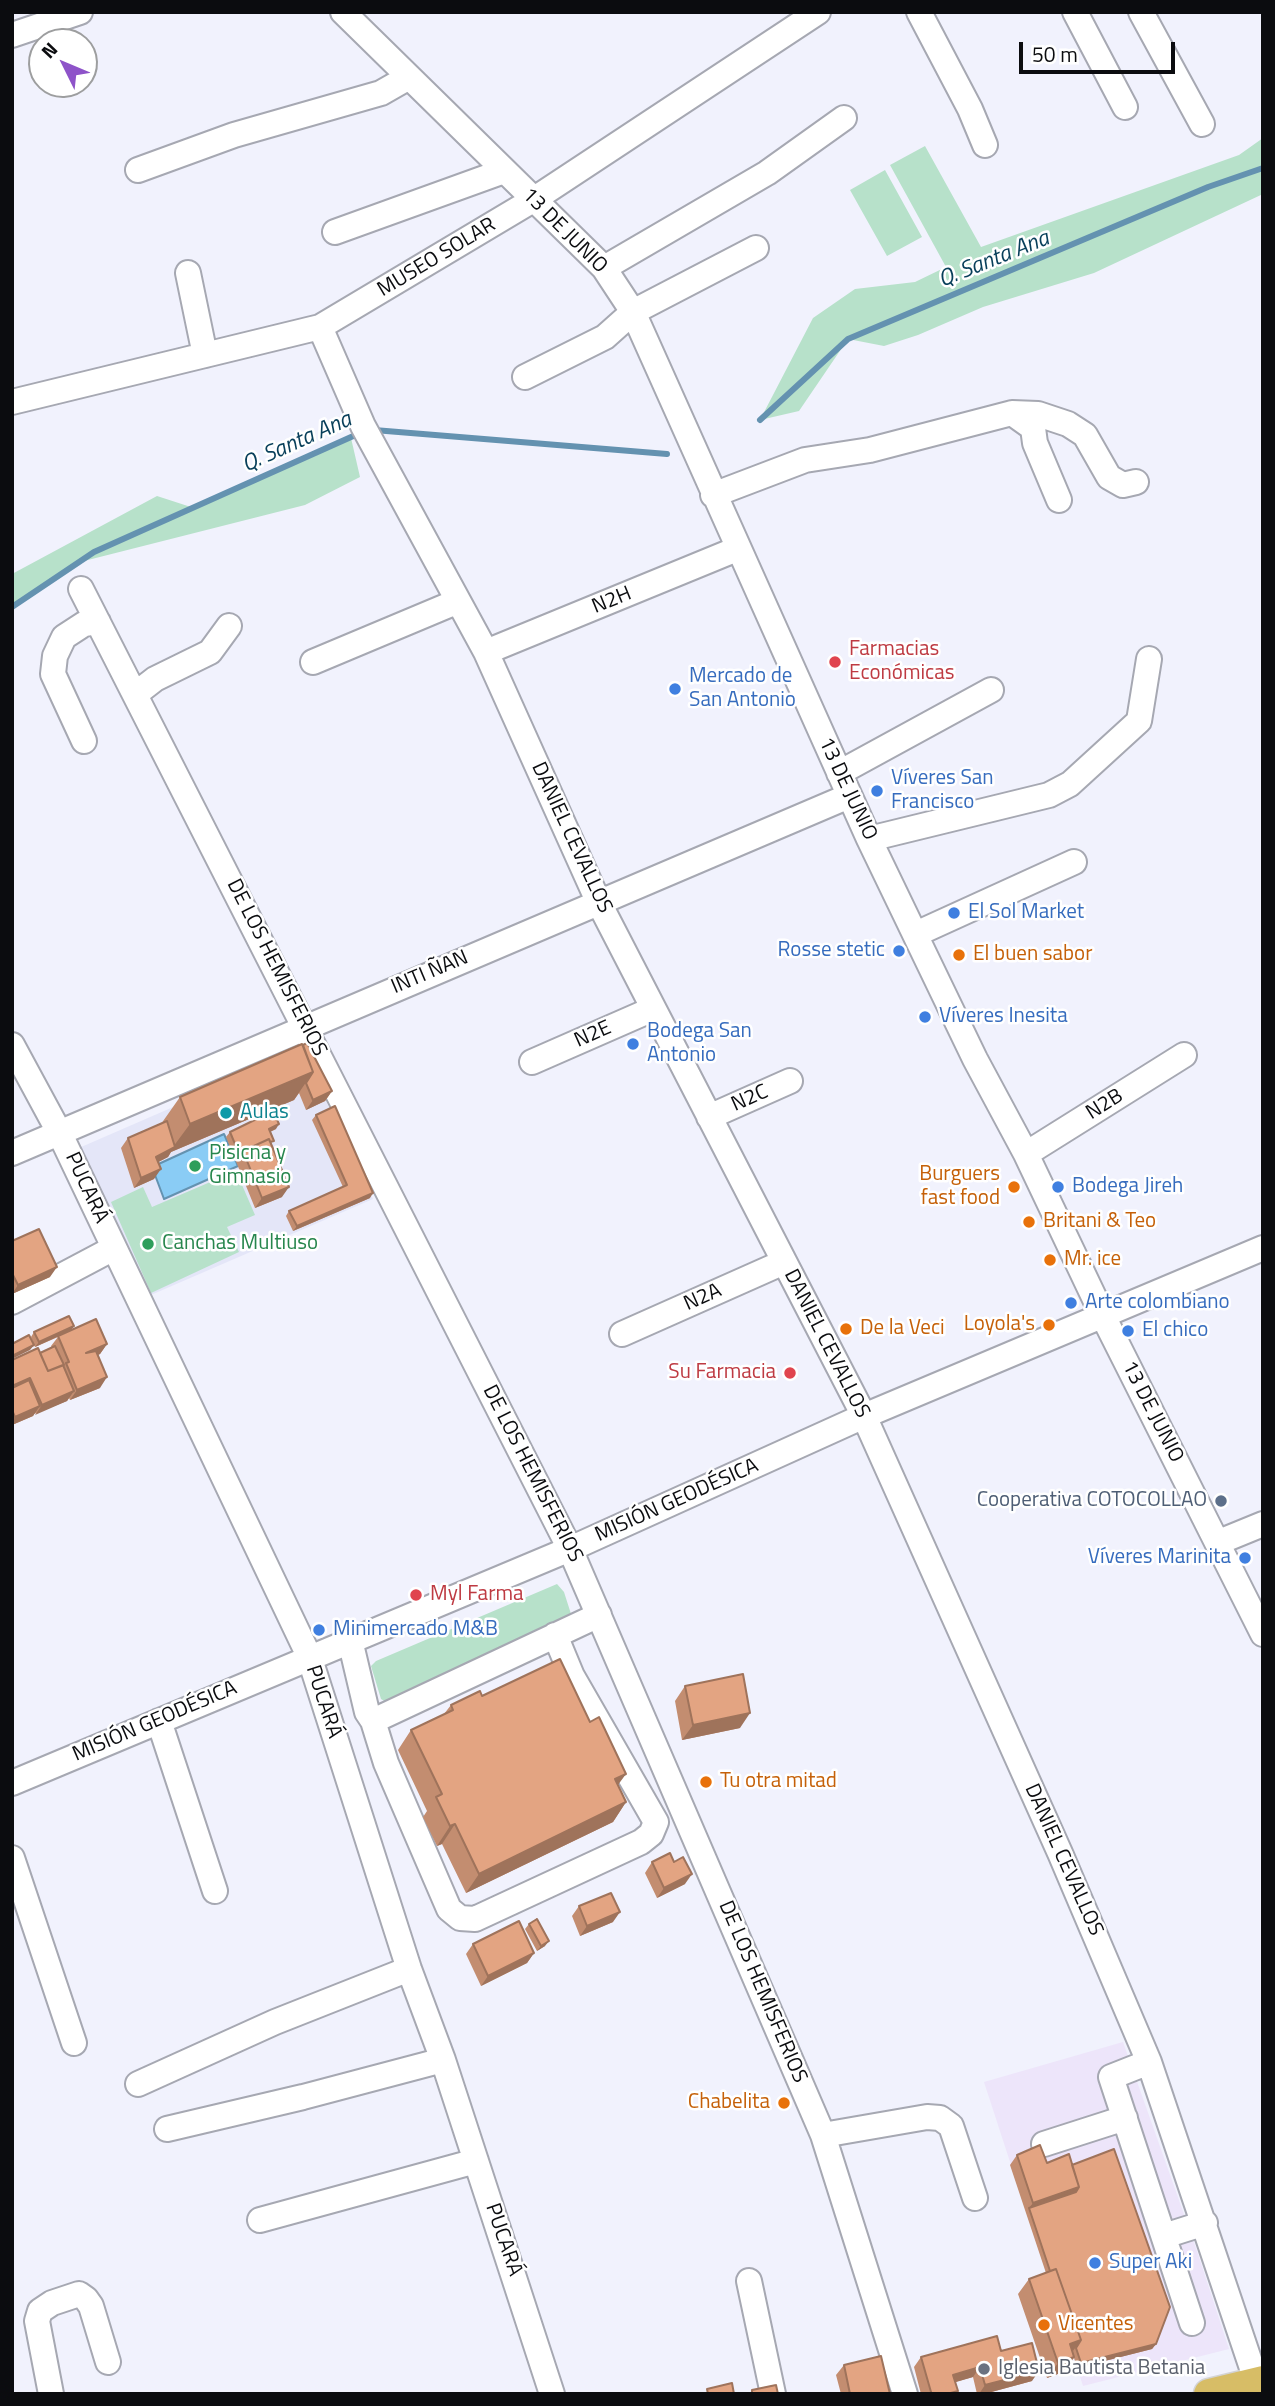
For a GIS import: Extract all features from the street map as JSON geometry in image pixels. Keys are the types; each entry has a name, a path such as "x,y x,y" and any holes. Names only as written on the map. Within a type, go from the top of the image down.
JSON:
{"main road":[{"path":"1209,2394 1259,2386"}],"street":[{"path":"12,35 80,12"},
{"name":"13 DE JUNIO","path":"343,12 604,268 633,312 869,839 975,1059 1026,1154 1102,1316 1219,1542 1263,1634"},
{"name":"MUSEO SOLAR","path":"12,402 320,327 533,200 818,12"},
{"path":"919,12 971,108 985,145"},
{"path":"1075,12 1125,107"},
{"path":"1141,12 1202,124"},
{"path":"138,170 234,135 381,93 408,77"},
{"path":"604,268 768,173 844,118"},
{"path":"335,232 504,171"},
{"path":"525,377 604,337 633,312 756,248"},
{"path":"188,273 205,355"},
{"name":"DANIEL CEVALLOS","path":"320,327 363,426 456,602 486,652 598,901 864,1416 1060,1853 1149,2062 1259,2386"},
{"path":"713,495 806,460 870,450 1012,413 1038,414 1068,424 1085,435 1109,477 1123,485 1136,482"},
{"path":"1012,413 1033,428 1035,443 1059,500"},
{"name":"N2H","path":"486,652 737,549"},
{"name":"DE LOS HEMISFERIOS","path":"81,589 137,693 570,1549 823,2135 905,2394"},
{"path":"313,662 456,602"},
{"path":"84,741 53,674 55,656 64,637 84,624 98,622"},
{"path":"137,693 155,678 210,652 229,626"},
{"path":"869,839 1049,795 1070,784 1139,721 1149,659"},
{"path":"839,773 991,690"},
{"name":"INTI ÑAN","path":"12,1153 849,796"},
{"path":"916,934 1074,862"},
{"name":"N2E","path":"532,1062 653,1009"},
{"name":"PUCARÁ","path":"12,1045 59,1132 309,1656 409,1969 443,2060 552,2394"},
{"name":"N2B","path":"1026,1154 1184,1055"},
{"name":"N2C","path":"709,1117 790,1081"},
{"path":"12,1302 114,1248"},
{"name":"MISIÓN GEODÉSICA","path":"12,1783 309,1656 570,1549 864,1416 1263,1248"},
{"name":"N2A","path":"622,1334 784,1262"},
{"path":"1219,1542 1263,1524"},
{"path":"373,1721 599,1615"},
{"path":"350,1640 367,1712 449,1909 460,1918 475,1919 641,1842 651,1834 656,1822 572,1676 555,1635"},
{"path":"159,1721 215,1891"},
{"path":"12,1858 74,2043"},
{"path":"138,2084 275,2022 409,1969"},
{"path":"167,2129 443,2060"},
{"path":"1149,2062 1111,2077 1192,2323"},
{"path":"823,2135 927,2117 940,2118 951,2126 975,2198"},
{"path":"1044,2144 1125,2118"},
{"path":"260,2220 476,2161"},
{"path":"1164,2236 1205,2223"},
{"path":"749,2281 773,2394"},
{"path":"50,2387 37,2321 40,2311 52,2303 79,2294 91,2306 108,2362"}],"shaded area":[{"path":"302,1051 373,1199 144,1298 72,1151"},
{"path":"1123,2042 1229,2349 1083,2386 984,2082"}],"green space":[{"path":"1263,138 1263,194 1094,273 983,307 918,335 884,346 848,339 799,411 760,420 813,318 855,289 915,282 946,267 890,165 925,146 981,247 1239,155"},
{"path":"885,170 922,237 887,256 850,190"},
{"path":"351,438 360,477 305,505 80,562 12,607 12,574 157,496 194,508"},
{"path":"236,1171 255,1215 227,1227 239,1252 151,1293 111,1202 143,1187 152,1207"},
{"path":"557,1584 564,1592 571,1614 386,1702 381,1699 371,1666 376,1661"}],"water":[{"name":"Pisicna y Gimnasio","path":"224,1134 238,1166 164,1199 152,1167"}],"building":[{"path":"307,1043 332,1091 313,1100 306,1083 313,1072 303,1045"},
{"path":"302,1044 313,1072 190,1124 180,1097"},
{"name":"Aulas","path":"335,1106 373,1193 297,1226 289,1211 347,1185 316,1115"},
{"path":"273,1111 279,1124 269,1129 274,1141 270,1142 269,1139 243,1151 240,1156 230,1132"},
{"path":"167,1121 175,1147 156,1157 161,1169 141,1178 128,1138"},
{"path":"269,1139 289,1187 262,1198 243,1151"},
{"path":"39,1229 57,1267 18,1285 12,1273 12,1241"},
{"path":"69,1316 74,1326 39,1342 34,1332"},
{"path":"96,1319 107,1344 86,1353 96,1351 107,1377 77,1390 58,1336"},
{"path":"29,1335 34,1345 12,1356 12,1344"},
{"path":"55,1346 64,1365 48,1371 40,1353"},
{"path":"38,1348 48,1371 63,1365 74,1391 42,1405 30,1378 12,1386 12,1360"},
{"path":"29,1380 40,1406 15,1417 12,1410 12,1388"},
{"path":"560,1659 590,1722 599,1717 626,1774 615,1779 626,1802 479,1874 455,1824 450,1826 436,1797 442,1794 411,1730 453,1710 451,1705 480,1691 482,1696"},
{"path":"743,1674 750,1713 693,1725 685,1686"},
{"path":"670,1853 674,1862 683,1857 692,1874 664,1888 652,1862"},
{"path":"611,1893 620,1912 587,1926 579,1906"},
{"path":"537,1919 549,1941 541,1946 529,1924"},
{"path":"519,1921 534,1953 488,1976 473,1944"},
{"path":"1040,2145 1047,2163 1069,2154 1079,2187 1033,2203 1017,2155"},
{"path":"1114,2149 1170,2307 1156,2344 1081,2363 1076,2348 1081,2340 1056,2269 1050,2271 1029,2208 1076,2192 1079,2187 1072,2165"},
{"path":"1056,2269 1081,2340 1070,2344 1074,2357 1058,2363 1029,2279"},
{"path":"997,2336 1001,2351 1032,2343 1039,2371 985,2385 980,2367 953,2375 958,2391 932,2394 921,2357"},
{"path":"881,2356 890,2394 850,2394 844,2365"},
{"path":"732,2383 734,2394 708,2394 707,2389"},
{"path":"776,2385 778,2394 752,2394 752,2390"}],"waterway":[{"name":"Q. Santa Ana","path":"760,420 848,339 1208,187 1263,168"},
{"name":"Q. Santa Ana","path":"374,430 667,454"},
{"name":"Q. Santa Ana","path":"12,607 94,552 360,433"}],"place":[{"name":"Farmacias Económicas","path":"835,662"},
{"name":"Mercado de San Antonio","path":"675,689"},
{"name":"Víveres San Francisco","path":"877,791"},
{"name":"El Sol Market","path":"954,913"},
{"name":"Rosse stetic","path":"899,951"},
{"name":"El buen sabor","path":"959,955"},
{"name":"Víveres Inesita","path":"925,1017"},
{"name":"Bodega San Antonio","path":"633,1044"},
{"name":"Aulas","path":"226,1113"},
{"name":"Pisicna y Gimnasio","path":"195,1166"},
{"name":"Burguers fast food","path":"1014,1187"},
{"name":"Bodega Jireh","path":"1058,1187"},
{"name":"Britani & Teo","path":"1029,1222"},
{"name":"Canchas Multiuso","path":"148,1244"},
{"name":"Mr. ice","path":"1050,1260"},
{"name":"Arte colombiano","path":"1071,1303"},
{"name":"Loyola's","path":"1049,1325"},
{"name":"De la Veci","path":"846,1329"},
{"name":"El chico","path":"1128,1331"},
{"name":"Su Farmacia","path":"790,1373"},
{"name":"Cooperativa COTOCOLLAO","path":"1221,1501"},
{"name":"Víveres Marinita","path":"1245,1558"},
{"name":"Myl Farma","path":"416,1595"},
{"name":"Minimercado M&B","path":"319,1630"},
{"name":"Tu otra mitad","path":"706,1782"},
{"name":"Chabelita","path":"784,2103"},
{"name":"Super Aki","path":"1095,2263"},
{"name":"Vicentes","path":"1044,2325"},
{"name":"Iglesia Bautista Betania","path":"984,2369"}]}
